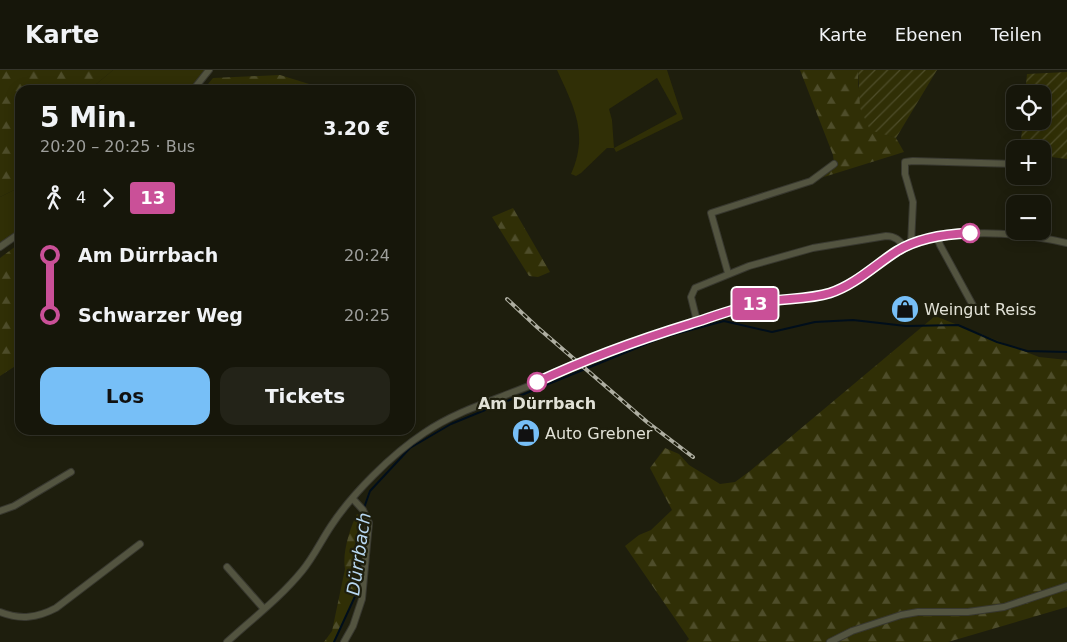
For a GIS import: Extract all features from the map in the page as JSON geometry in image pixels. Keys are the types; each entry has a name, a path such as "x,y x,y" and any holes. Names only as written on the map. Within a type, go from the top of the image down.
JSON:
{"street":[{"path":"197,85 209,70"},
{"path":"908,245 913,202 905,174 905,162 1006,164"},
{"path":"728,273 711,213 811,181 834,164"},
{"path":"227,642 303,570 332,525 353,499 393,458 410,443 444,421 630,344 760,303 809,297 831,292 859,279 908,245 937,237 1002,232 1067,243"},
{"path":"0,247 15,236"},
{"path":"697,322 691,297 692,291 728,273 814,248 886,236 892,236 908,245"},
{"path":"937,237 976,310"},
{"path":"0,511 14,506 71,472"},
{"path":"344,642 359,612 362,600 369,523 353,499"},
{"path":"0,612 28,618 44,614 56,608 140,544"},
{"path":"227,567 264,608"},
{"path":"830,642 852,631 901,615 918,612 968,612 1004,607 1067,586"}],"green space":[{"path":"0,70 113,70 95,85 15,85 15,190 0,197"},
{"path":"113,70 209,70 197,85 95,85"},
{"path":"557,70 667,70 683,119 616,152 614,148 607,148 576,176 571,174 579,146 579,133 574,109","holes":["657,78 677,114 614,148 612,120 609,109"]},
{"path":"800,70 858,70 858,85 870,129 896,138 904,152 811,181 834,164 833,155"},
{"path":"858,70 937,70 896,138 870,130 860,108"},
{"path":"1067,72 1067,159 1051,157 1051,140 1021,140 1022,130 1051,130 1051,85 1026,85 1027,74"},
{"path":"280,75 312,85 207,85 213,78"},
{"path":"15,190 15,236 0,244 0,197"},
{"path":"513,208 550,272 538,277 529,276 492,217"},
{"path":"15,247 15,366 0,376 0,258"},
{"path":"935,316 1039,357 1067,360 1067,607 948,642 686,642 689,639 625,546 639,535 651,530 672,510 650,468 665,448 679,454 689,465 720,484 735,482"},
{"path":"357,514 362,516 356,547 360,570 357,592 334,642 324,642 332,631 345,569 347,541"}],"waterway":[{"name":"Dürrbach","path":"364,508 370,491 410,448 451,424 661,338 724,321 772,332 815,322 853,320 906,326 958,325 997,342 1027,351 1067,352"},
{"name":"Dürrbach","path":"334,642 357,592 360,570 356,547 362,515"}],"railway":[{"path":"507,299 647,422 693,457"}],"bus line":[{"name":"13","path":"537,382 630,344 697,322 760,303 809,297 831,292 859,279 898,250 911,244 937,237 970,233"}],"place":[{"name":"Weingut Reiss","path":"905,309"},
{"name":"Am Dürrbach","path":"537,382"},
{"name":"Auto Grebner","path":"526,433"}]}
